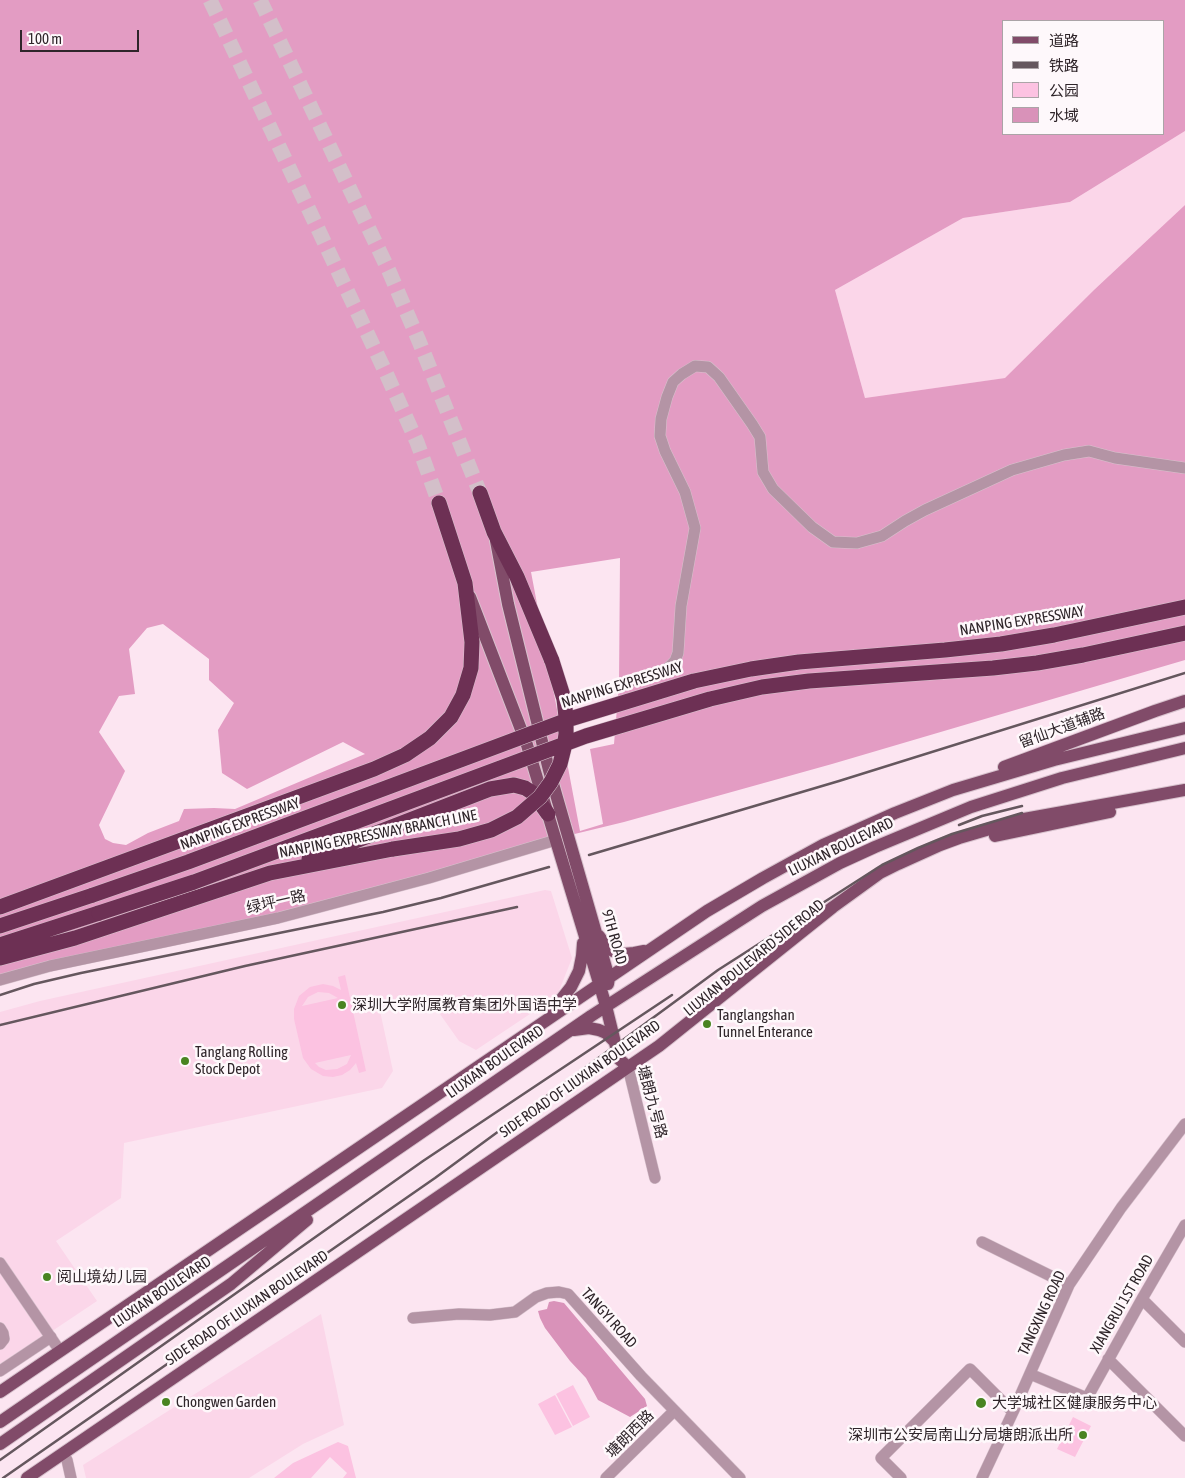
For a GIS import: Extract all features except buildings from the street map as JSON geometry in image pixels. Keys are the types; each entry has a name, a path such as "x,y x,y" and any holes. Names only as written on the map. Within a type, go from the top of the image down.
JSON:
{"highway":[{"name":"NANPING EXPRESSWAY BRANCH LINE","path":"0,958 74,938 270,873 393,849 459,839 491,830 517,817 540,796 551,782 560,764 564,748 566,717 564,699 552,661 517,577 494,532 480,493"},
{"path":"0,907 374,769 405,754 430,738 451,717 463,694 471,668 472,642 465,583 440,502"},
{"name":"NANPING EXPRESSWAY","path":"0,926 188,862 570,719 694,681 751,669 799,662 1001,644 1054,635 1185,607"},
{"path":"0,945 194,882 586,736 710,699 762,688 809,681 1037,663 1083,655 1185,632"},
{"path":"270,873 502,786 525,788 533,793 548,814"}],"main road":[{"name":"9TH ROAD","path":"494,532 508,604 544,751 587,924 604,981 606,1006"},
{"name":"9TH ROAD","path":"465,583 526,745 556,840 587,924"},
{"name":"留仙大道辅路","path":"953,790 1023,759 1185,701"},
{"name":"LIUXIAN BOULEVARD","path":"0,1392 707,911 763,878 823,845 953,790 1054,760 1185,728"},
{"name":"LIUXIAN BOULEVARD","path":"0,1422 606,1006 762,906 840,863 971,807 1062,778 1185,748"},
{"name":"SIDE ROAD OF LIUXIAN BOULEVARD","path":"27,1478 629,1071 864,884 898,864 959,838 1024,820 1185,790"},
{"name":"LIUXIAN BOULEVARD SIDE ROAD","path":"40,1478 629,1071 664,1052 844,907 870,889 901,871 967,844 1007,833 1185,797"},
{"path":"587,924 607,947 623,954 634,953 656,946"},
{"path":"532,1031 562,1001 571,987 582,956 587,924"},
{"name":"塘朗九号路","path":"606,1006 619,1059 629,1071"},
{"path":"567,1033 589,1028 599,1030 615,1042"},
{"path":"0,1444 181,1319 252,1267 362,1174"}],"street":[{"path":"619,684 654,676 666,670 676,661 678,653 681,606 695,528 685,492 664,451 660,436 661,419 673,382 695,366 708,367 714,372 752,424 760,437 763,472 774,489 812,527 833,542 857,543 882,536 925,510 1004,474 1064,455 1089,451 1115,458 1185,468"},
{"name":"绿坪一路","path":"0,980 50,966 287,915 429,878 556,840"},
{"name":"塘朗九号路","path":"629,1071 655,1178"},
{"name":"TANGXING ROAD","path":"982,1478 1069,1285 1121,1208 1185,1124"},
{"name":"XIANGRUI 1ST ROAD","path":"1030,1374 1087,1398 1185,1226"},
{"path":"982,1242 1069,1285"},
{"path":"0,1262 60,1351"},
{"name":"TANGYI ROAD","path":"413,1318 459,1314 490,1315 515,1312 536,1297 559,1292 568,1294 674,1411 740,1478"},
{"path":"1142,1299 1185,1342"},
{"path":"0,1328 4,1339 0,1344"},
{"path":"0,1372 51,1337"},
{"path":"1108,1359 1185,1436"},
{"path":"901,1478 881,1458 970,1369 1013,1412"},
{"name":"塘朗西路","path":"606,1478 674,1411"},
{"path":"67,1460 71,1478"}],"shaded area":[{"path":"0,0 1185,0 1185,131 1070,202 963,218 835,290 865,398 1005,378 1095,289 1185,205 1185,660 832,764 624,822 554,839 277,914 0,979","holes":["620,558 619,684 614,744 590,749 603,824 580,831 531,572","163,624 209,659 209,680 234,703 218,730 222,773 247,789 343,742 365,754 235,809 184,809 179,821 148,833 126,845 113,843 105,839 99,825 125,771 99,732 119,696 135,694 129,649 147,628"]},
{"path":"1185,131 1185,205 1095,289 1006,378 865,398 835,290 963,218 1070,202"},
{"name":"Tanglang Rolling Stock Depot","path":"545,890 551,891 572,958 557,996 476,1050 459,1041 430,1000 380,1011 393,1071 382,1088 124,1143 121,1198 56,1241 97,1301 0,1366 0,1012 40,1001"},
{"path":"321,1314 344,1425 303,1444 249,1478 86,1478 83,1465"}],"green space":[{"path":"345,975 366,1071 359,1073 356,1063 342,1075 333,1077 323,1076 311,1069 303,1058 294,1019 294,1009 299,996 310,987 323,984 341,990 338,977","holes":["318,992 329,993 338,998 302,1006 308,997","351,1055 347,1064 337,1069 326,1070 315,1063"]},
{"path":"573,1385 590,1417 573,1426 556,1394"},
{"path":"555,1395 572,1427 555,1435 538,1404"},
{"path":"1073,1417 1091,1426 1075,1457 1057,1449"},
{"path":"338,1442 348,1446 356,1478 343,1478 347,1473 330,1457 311,1478 274,1478 293,1463"}],"water":[{"path":"549,1302 564,1303 645,1399 647,1406 630,1417 598,1400 586,1378 570,1361 545,1328 540,1318 538,1311 547,1309"}],"tunnel":[{"path":"210,0 386,373 417,442 439,503"},
{"path":"260,0 389,271 480,493"}],"railway":[{"path":"589,855 839,781 1185,673"},
{"path":"959,825 982,816 1022,806"},
{"path":"3,1478 435,1178 718,970 882,865 952,834 1022,813"},
{"path":"0,995 34,984 81,973 383,912 441,898 549,867"},
{"path":"0,1025 245,966 517,907"},
{"path":"0,1460 423,1161 672,995"}],"place":[{"name":"深圳大学附属教育集团外国语中学","path":"342,1005"},
{"name":"Tanglangshan Tunnel Enterance","path":"707,1024"},
{"name":"Tanglang Rolling Stock Depot","path":"185,1061"},
{"name":"阅山境幼儿园","path":"47,1277"},
{"name":"Chongwen Garden","path":"166,1402"},
{"name":"大学城社区健康服务中心","path":"981,1403"},
{"name":"深圳市公安局南山分局塘朗派出所","path":"1083,1435"}]}
